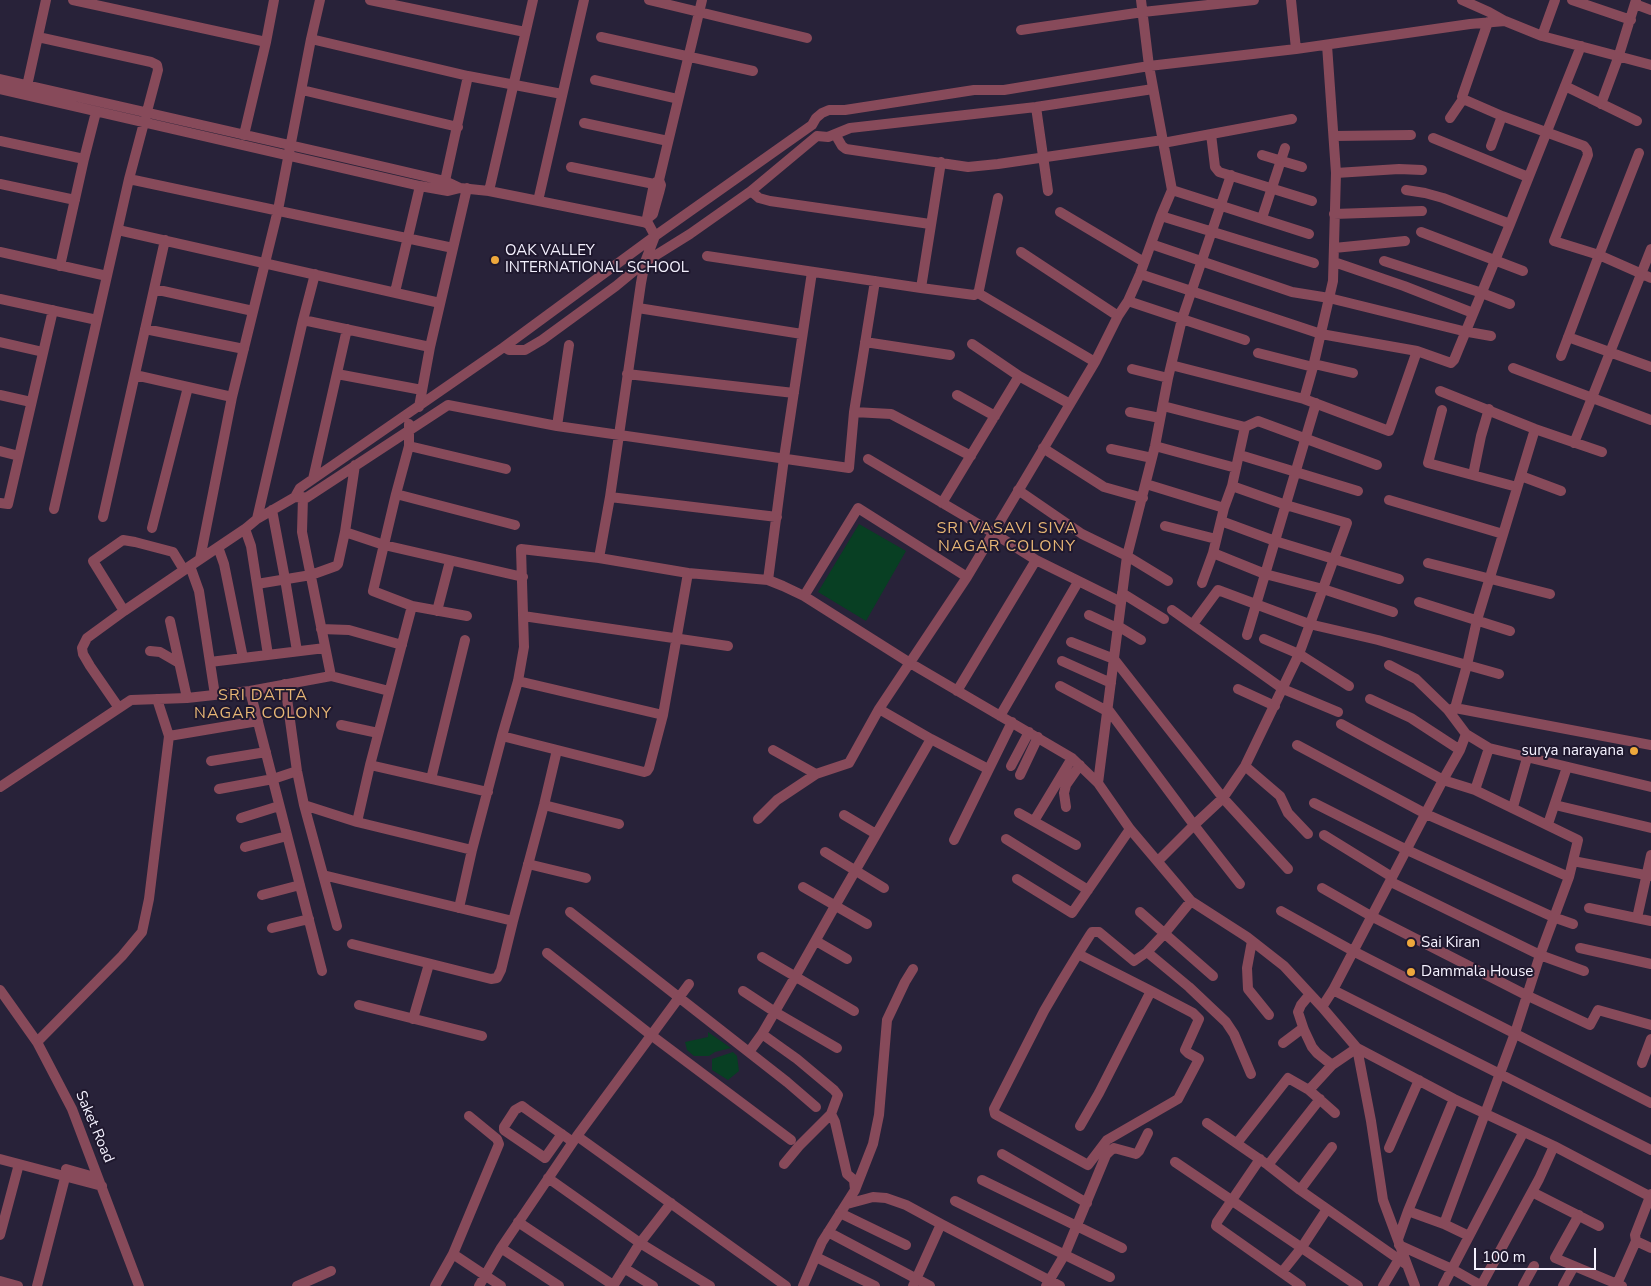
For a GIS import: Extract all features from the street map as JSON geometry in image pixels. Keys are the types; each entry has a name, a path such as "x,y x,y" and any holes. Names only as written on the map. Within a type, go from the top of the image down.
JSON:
{"street":[{"path":"27,86 46,0"},
{"path":"73,0 266,42"},
{"path":"244,135 274,0"},
{"path":"200,559 232,397 278,210 320,0"},
{"path":"374,0 525,32"},
{"path":"489,190 533,0"},
{"path":"538,201 584,0"},
{"path":"649,0 807,38"},
{"path":"657,182 702,0"},
{"path":"758,820 777,800 816,774 849,763 879,709 967,577 1095,362 1118,316 1128,301 1172,190 1149,66 1141,0"},
{"path":"1021,30 1143,12 1254,0"},
{"path":"1291,0 1296,50"},
{"path":"1462,0 1505,21 1542,36 1618,58 1651,65"},
{"path":"1542,36 1555,0"},
{"path":"1572,0 1631,20"},
{"path":"1601,104 1636,2 1651,10"},
{"path":"330,676 302,532 300,488 313,479 357,458 408,422 419,407 812,125 822,113 829,110 845,110 974,90 1004,90 1149,66 1296,50 1505,21"},
{"path":"1450,118 1463,99 1462,97 1488,22"},
{"path":"601,36 753,71"},
{"path":"38,37 151,62 157,65 158,70 129,178 54,509"},
{"path":"311,39 468,76 562,94"},
{"path":"1304,399 1314,366 1333,281 1336,173 1327,45"},
{"path":"1140,274 1321,334 1418,351 1451,363 1454,360 1496,260 1581,46"},
{"path":"445,181 468,76"},
{"path":"0,79 289,156 420,186 448,191 464,188 489,190 538,201 647,220"},
{"path":"595,80 678,99"},
{"path":"1565,86 1637,121"},
{"path":"0,89 96,112 145,118 291,145 445,181 464,188"},
{"path":"504,346 509,350 525,350 542,340 616,286 645,262 755,194 817,136 828,137 850,128 1036,107 1154,89"},
{"path":"302,90 458,127"},
{"path":"1463,99 1502,116 1584,146 1588,155 1554,241 1598,255 1651,278"},
{"path":"1036,107 1048,190"},
{"path":"845,110 850,128"},
{"path":"60,266 96,112"},
{"path":"1491,146 1502,116"},
{"path":"835,134 842,146 846,148 968,167 1211,134 1292,119"},
{"path":"584,123 668,141"},
{"path":"804,130 812,141"},
{"path":"1211,134 1215,167 1219,172 1312,201"},
{"path":"1334,136 1411,135"},
{"path":"1433,138 1528,177"},
{"path":"0,141 84,159"},
{"path":"1262,218 1285,148"},
{"path":"1561,356 1598,255 1639,154"},
{"path":"1262,155 1302,168"},
{"path":"921,288 941,162"},
{"path":"571,167 657,182 661,185 659,193 653,214 647,220"},
{"path":"1336,173 1399,169 1422,170"},
{"path":"1098,783 1127,556 1143,498 1182,319 1230,175"},
{"path":"129,178 453,248"},
{"path":"0,184 75,200"},
{"path":"395,292 420,186"},
{"path":"419,407 464,188"},
{"path":"1172,190 1309,234"},
{"path":"1406,190 1443,198 1510,224"},
{"path":"755,194 770,201 930,224"},
{"path":"978,293 998,198"},
{"path":"1334,214 1422,211"},
{"path":"1060,212 1144,262"},
{"path":"1161,216 1314,263"},
{"path":"599,558 610,497 645,262 655,236 647,220"},
{"path":"118,230 440,303"},
{"path":"1421,232 1523,271"},
{"path":"103,517 165,240"},
{"path":"1334,248 1405,241"},
{"path":"1151,244 1292,292 1329,298 1466,332 1492,336"},
{"path":"1574,443 1651,249"},
{"path":"0,252 107,276"},
{"path":"1021,252 1118,316"},
{"path":"707,256 921,288 974,295 978,293 1095,362"},
{"path":"1384,261 1510,304"},
{"path":"1334,262 1404,286 1473,313"},
{"path":"768,580 812,272"},
{"path":"257,519 315,274"},
{"path":"118,708 83,654 82,648 87,638 124,610 257,519 299,497 306,498 357,458 408,422 448,405 557,426 849,468 854,412 875,281"},
{"path":"154,289 253,311"},
{"path":"0,299 97,320"},
{"path":"1128,301 1245,340"},
{"path":"638,308 802,334"},
{"path":"0,503 8,504 53,310"},
{"path":"303,320 430,347"},
{"path":"145,329 244,349"},
{"path":"313,479 347,329"},
{"path":"1568,337 1651,367"},
{"path":"0,342 43,352"},
{"path":"865,342 950,355"},
{"path":"972,344 1019,376 1070,404"},
{"path":"557,426 569,345"},
{"path":"1171,365 1304,399 1389,431 1418,351"},
{"path":"1258,353 1353,373"},
{"path":"1513,368 1651,420"},
{"path":"1132,369 1168,378"},
{"path":"135,374 232,397"},
{"path":"337,374 422,390"},
{"path":"627,374 794,393"},
{"path":"942,503 1019,376"},
{"path":"152,528 188,387"},
{"path":"1440,391 1534,429 1602,452"},
{"path":"0,395 31,402"},
{"path":"957,395 994,416"},
{"path":"1247,635 1316,403"},
{"path":"1163,406 1245,428 1258,421 1377,465"},
{"path":"1442,410 1428,463 1517,487"},
{"path":"1473,475 1481,436 1489,410"},
{"path":"854,412 891,414 971,456"},
{"path":"1130,412 1160,418"},
{"path":"408,422 409,446 373,591 412,606 467,616"},
{"path":"1202,583 1232,486 1245,428"},
{"path":"1452,709 1467,665 1477,620 1534,429"},
{"path":"409,446 506,469"},
{"path":"1155,446 1236,468"},
{"path":"1044,448 1104,487 1143,498"},
{"path":"1111,448 1152,458"},
{"path":"0,451 19,456"},
{"path":"1240,455 1358,491"},
{"path":"257,584 311,575 338,564 357,458"},
{"path":"868,459 1036,560 1078,582 1121,597 1164,619"},
{"path":"1521,476 1561,491"},
{"path":"1146,484 1224,508"},
{"path":"1158,861 1223,798 1246,766 1299,654 1347,523 1286,505 1232,486"},
{"path":"1018,490 1082,534 1127,556 1168,581"},
{"path":"396,494 515,525"},
{"path":"610,497 777,517"},
{"path":"1390,500 1503,534"},
{"path":"804,596 858,508 967,577"},
{"path":"272,510 296,651"},
{"path":"1221,521 1275,541 1399,579"},
{"path":"1165,526 1216,539"},
{"path":"245,528 251,546 268,655"},
{"path":"345,532 384,545 522,577"},
{"path":"124,610 93,561 123,540 173,552 187,568 198,586 215,695"},
{"path":"218,547 224,564 243,658"},
{"path":"459,908 472,850 518,681 524,647 521,549 599,558 688,573 768,580 804,596 910,663 1072,758 1098,783 1130,829 1191,901 1246,937 1284,966 1357,1048 1454,1099 1554,1146 1651,1196 1635,1235 1636,1241 1620,1285 1555,1258 1579,1215"},
{"path":"1212,553 1265,574 1323,589 1393,612"},
{"path":"957,691 1036,560"},
{"path":"437,611 450,561"},
{"path":"1428,563 1550,594"},
{"path":"502,736 644,772 647,771 663,715 688,573"},
{"path":"1000,716 1078,582"},
{"path":"1192,624 1218,590 1309,624 1390,643 1499,674"},
{"path":"1419,602 1510,631"},
{"path":"357,822 378,733 412,606"},
{"path":"1172,610 1283,689 1338,712"},
{"path":"1089,615 1118,627 1141,640"},
{"path":"523,616 728,646"},
{"path":"170,621 187,698"},
{"path":"322,629 349,630 402,644"},
{"path":"1264,639 1299,654 1349,686"},
{"path":"431,779 465,640"},
{"path":"1071,642 1114,660 1223,798 1288,869"},
{"path":"210,662 325,648"},
{"path":"150,650 160,652 179,663"},
{"path":"1062,661 1111,684"},
{"path":"1389,666 1414,678 1452,709 1466,734 1489,748 1651,788"},
{"path":"0,787 131,700 187,698 250,691 330,676 390,691"},
{"path":"518,681 663,715"},
{"path":"285,684 297,771 304,805 337,926"},
{"path":"1060,686 1107,710 1240,884"},
{"path":"1238,689 1275,706"},
{"path":"250,691 322,971"},
{"path":"37,1042 122,956 142,932 149,898 169,736 157,699"},
{"path":"1370,699 1411,718 1460,750"},
{"path":"879,709 931,740 988,769"},
{"path":"1452,709 1651,745"},
{"path":"169,736 258,722"},
{"path":"954,840 1012,722"},
{"path":"1342,724 1443,780 1475,790 1578,840 1569,877 1526,995 1515,1033 1444,1224"},
{"path":"341,725 378,733"},
{"path":"1322,1007 1392,879 1460,750 1466,734"},
{"path":"1011,766 1034,735"},
{"path":"1020,775 1034,735"},
{"path":"749,1052 775,1012 931,740"},
{"path":"1297,745 1426,814 1569,877"},
{"path":"1475,790 1489,748"},
{"path":"352,944 491,979 497,978 501,970 557,750"},
{"path":"773,750 816,774"},
{"path":"211,761 266,752"},
{"path":"1034,821 1072,758"},
{"path":"1513,808 1527,758"},
{"path":"370,765 488,792"},
{"path":"1066,807 1064,793 1066,786 1080,766"},
{"path":"1246,766 1280,796 1288,813 1308,834"},
{"path":"1548,824 1567,767"},
{"path":"219,789 273,779 297,771"},
{"path":"1314,803 1406,850 1573,924"},
{"path":"304,805 357,822 472,850"},
{"path":"1555,805 1651,828"},
{"path":"241,818 279,806"},
{"path":"544,806 619,824"},
{"path":"1020,813 1076,844"},
{"path":"844,815 876,834"},
{"path":"1017,879 1072,913 1130,829"},
{"path":"1324,835 1392,879 1540,955 1584,970"},
{"path":"244,847 287,836"},
{"path":"1006,839 1088,890"},
{"path":"825,852 884,888"},
{"path":"1637,918 1649,875 1651,855"},
{"path":"1573,861 1649,875"},
{"path":"528,864 586,878"},
{"path":"323,875 513,921"},
{"path":"262,895 300,885"},
{"path":"803,887 867,924"},
{"path":"1322,888 1371,916 1526,995 1590,1025 1598,1010 1651,1025"},
{"path":"1078,954 1193,1013 1199,1019 1185,1050 1199,1059 1178,1099 1107,1140 1090,1163 1085,1165 994,1112 1044,1011 1078,954 1090,935 1099,932 1134,960 1147,952 1191,901"},
{"path":"1588,908 1651,921"},
{"path":"1281,911 1353,952 1651,1103"},
{"path":"570,912 787,1082 816,1108"},
{"path":"1140,912 1212,976"},
{"path":"272,928 309,919"},
{"path":"1246,937 1248,989 1268,1015"},
{"path":"816,941 847,959"},
{"path":"1580,948 1651,964"},
{"path":"1147,952 1226,1022 1234,1034 1251,1074"},
{"path":"547,953 651,1035 791,1140"},
{"path":"762,957 854,1011"},
{"path":"413,1019 429,964"},
{"path":"803,1286 828,1232 855,1190 873,1144 879,1115 886,1020 913,969"},
{"path":"479,1286 501,1248 575,1139 689,984"},
{"name":"Saket Road","path":"0,990 37,1042 72,1109 139,1286"},
{"path":"1333,990 1651,1150"},
{"path":"743,991 836,1048"},
{"path":"1080,1126 1151,991"},
{"path":"1310,994 1298,1012 1312,1047 1332,1066"},
{"path":"360,1005 482,1036"},
{"path":"1283,1043 1303,1028"},
{"path":"762,1034 797,1059 834,1090 838,1096 831,1114 784,1164"},
{"path":"1642,1063 1651,1039"},
{"path":"1309,1090 1332,1066 1357,1048"},
{"path":"1357,1048 1384,1200 1415,1286"},
{"path":"1237,1143 1288,1078 1309,1090 1335,1113"},
{"path":"1389,1148 1419,1080"},
{"path":"1301,1286 1216,1226 1231,1201 1320,1099"},
{"path":"1398,1242 1408,1211 1454,1099"},
{"path":"562,1134 544,1158 504,1130 504,1127 515,1110 522,1106 562,1134 575,1139 671,1203 786,1286"},
{"path":"831,1114 835,1122 847,1174 854,1180 855,1190"},
{"path":"435,1286 453,1254 498,1144 496,1139 469,1116"},
{"path":"1207,1122 1408,1266"},
{"path":"1443,1286 1523,1132"},
{"path":"1047,1283 1065,1254 1110,1150 1114,1148 1136,1154 1139,1152 1148,1133"},
{"path":"1398,1242 1481,1286 1532,1192 1554,1146"},
{"path":"1300,1190 1332,1147"},
{"path":"0,1152 100,1182"},
{"path":"1002,1154 1087,1203"},
{"path":"0,1159 66,1173"},
{"path":"1175,1162 1358,1286"},
{"path":"0,1235 19,1164"},
{"path":"37,1286 66,1173"},
{"path":"548,1178 640,1243 710,1286"},
{"path":"982,1180 1122,1248"},
{"path":"1532,1192 1599,1226"},
{"path":"847,1204 873,1197 886,1198 906,1205 1047,1283 1060,1286"},
{"path":"955,1200 1110,1277"},
{"path":"518,1222 613,1286 640,1243 671,1203"},
{"path":"1282,1272 1302,1247 1327,1209"},
{"path":"1408,1211 1444,1224 1469,1236"},
{"path":"840,1213 906,1245"},
{"path":"914,1283 941,1224"},
{"path":"828,1232 914,1283 930,1286"},
{"path":"1636,1241 1651,1248"},
{"path":"501,1248 559,1286"},
{"path":"453,1254 502,1286"},
{"path":"816,1257 860,1282 875,1286"},
{"path":"1382,1286 1399,1259"},
{"path":"1523,1286 1534,1266"},
{"path":"1563,1286 1574,1266"},
{"path":"624,1268 652,1286"},
{"path":"297,1286 331,1270"},
{"path":"0,1281 18,1286"}],"green space":[{"path":"859,524 906,551 866,621 818,592"},
{"path":"708,1032 731,1048 715,1052 709,1056 694,1056 687,1050 685,1042 708,1037"},
{"path":"733,1052 737,1056 739,1071 728,1080 712,1070 712,1059"}],"place":[{"name":"OAK VALLEY INTERNATIONAL SCHOOL","path":"495,260"},
{"name":"surya narayana","path":"1634,751"},
{"name":"Sai Kiran","path":"1411,943"},
{"name":"Dammala House","path":"1411,972"}],"district":[{"name":"SRI VASAVI SIVA NAGAR COLONY","path":"1007,538"},
{"name":"SRI DATTA NAGAR COLONY","path":"263,705"}]}
